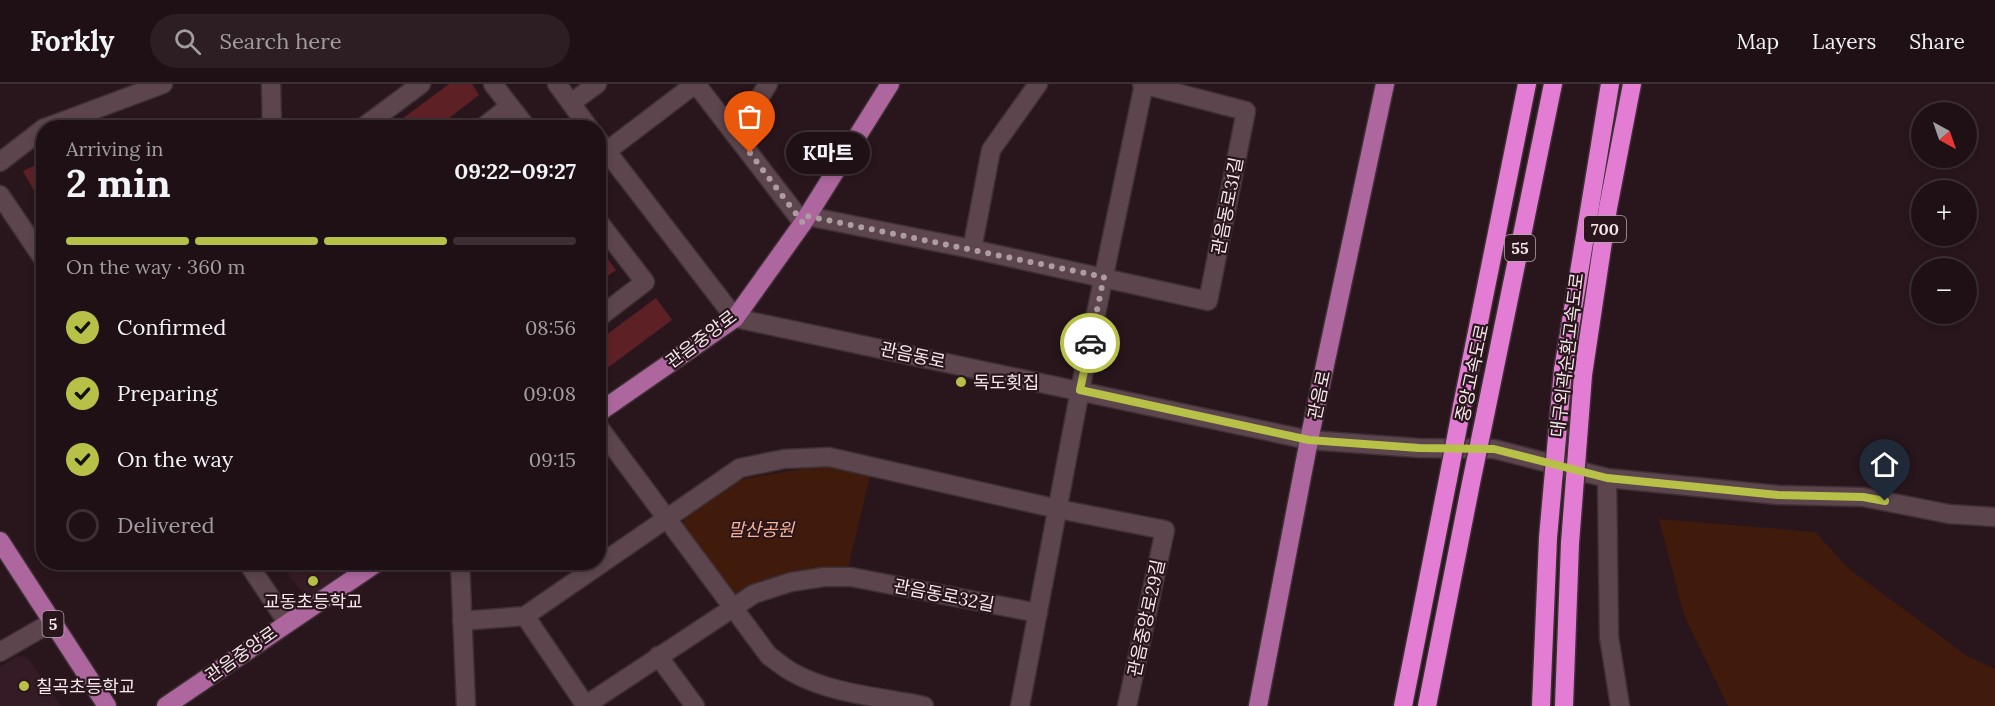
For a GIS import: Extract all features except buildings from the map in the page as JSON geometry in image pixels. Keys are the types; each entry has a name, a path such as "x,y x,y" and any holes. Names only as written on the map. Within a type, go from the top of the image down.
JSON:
{"highway":[{"name":"중앙고속도로","path":"1403,706 1527,84"},
{"name":"중앙고속도로","path":"1427,706 1553,84"},
{"name":"대구외곽순환고속도로","path":"1541,706 1548,538 1563,370 1610,84"},
{"name":"대구외곽순환고속도로","path":"1564,706 1570,543 1583,375 1603,240 1632,84"}],"main road":[{"name":"관음중앙로","path":"606,407 735,318 805,220 890,84"},
{"name":"관음로","path":"1258,706 1309,440 1385,84"},
{"name":"5","path":"0,541 107,706"},
{"name":"관음중앙로","path":"166,706 366,570"}],"street":[{"path":"66,120 163,84"},
{"path":"271,84 272,120"},
{"path":"373,120 421,84"},
{"path":"494,84 521,120"},
{"path":"557,84 583,120"},
{"path":"571,103 597,84"},
{"path":"606,143 695,84 805,220 972,249 1104,277"},
{"path":"736,135 768,84"},
{"path":"972,249 991,150 1038,84"},
{"name":"관음동로31길","path":"1080,390 1143,84 1246,111 1208,301 1104,277"},
{"path":"492,120 510,106"},
{"path":"0,162 36,134"},
{"path":"606,149 735,318"},
{"path":"0,195 36,248"},
{"path":"606,233 645,282 606,312"},
{"name":"관음동로","path":"735,318 1309,440 1419,448 1494,449 1607,478 1778,495 1863,497 1949,514 1995,517"},
{"path":"1020,706 1080,390"},
{"path":"606,437 769,656 792,673 838,688 924,706"},
{"path":"606,560 740,468 784,459 829,457 1058,509"},
{"path":"1607,478 1609,637 1620,706"},
{"name":"관음중앙로29길","path":"1058,509 1165,530 1128,706"},
{"path":"252,570 287,622"},
{"path":"460,570 466,706"},
{"path":"462,621 525,616 591,570"},
{"name":"관음동로32길","path":"733,609 754,594 791,582 824,577 851,577 1038,613"},
{"path":"525,616 586,706 658,656 733,609"},
{"path":"0,652 52,621"},
{"path":"658,656 695,706"}],"shaded area":[{"name":"교동초등학교","path":"285,570 346,570 307,599"},
{"name":"칠곡초등학교","path":"17,656 27,657 61,706 0,706 0,667"}],"green space":[{"name":"말산공원","path":"819,466 870,476 847,572 800,573 772,580 745,592 727,594 684,531 684,515 725,487 744,479"},
{"path":"1659,519 1815,532 1849,569 1967,656 1995,669 1995,706 1728,706 1684,615"}],"way so far":[{"path":"750,153 803,223 807,216 1104,277 1090,343"}],"place":[{"name":"K마트","path":"750,153"},
{"name":"독도횟집","path":"961,382"},
{"name":"교동초등학교","path":"313,581"},
{"name":"칠곡초등학교","path":"24,686"}],"route":[{"path":"1090,343 1080,390 1309,440 1419,448 1494,449 1607,478 1778,495 1863,497 1885,501"}]}
